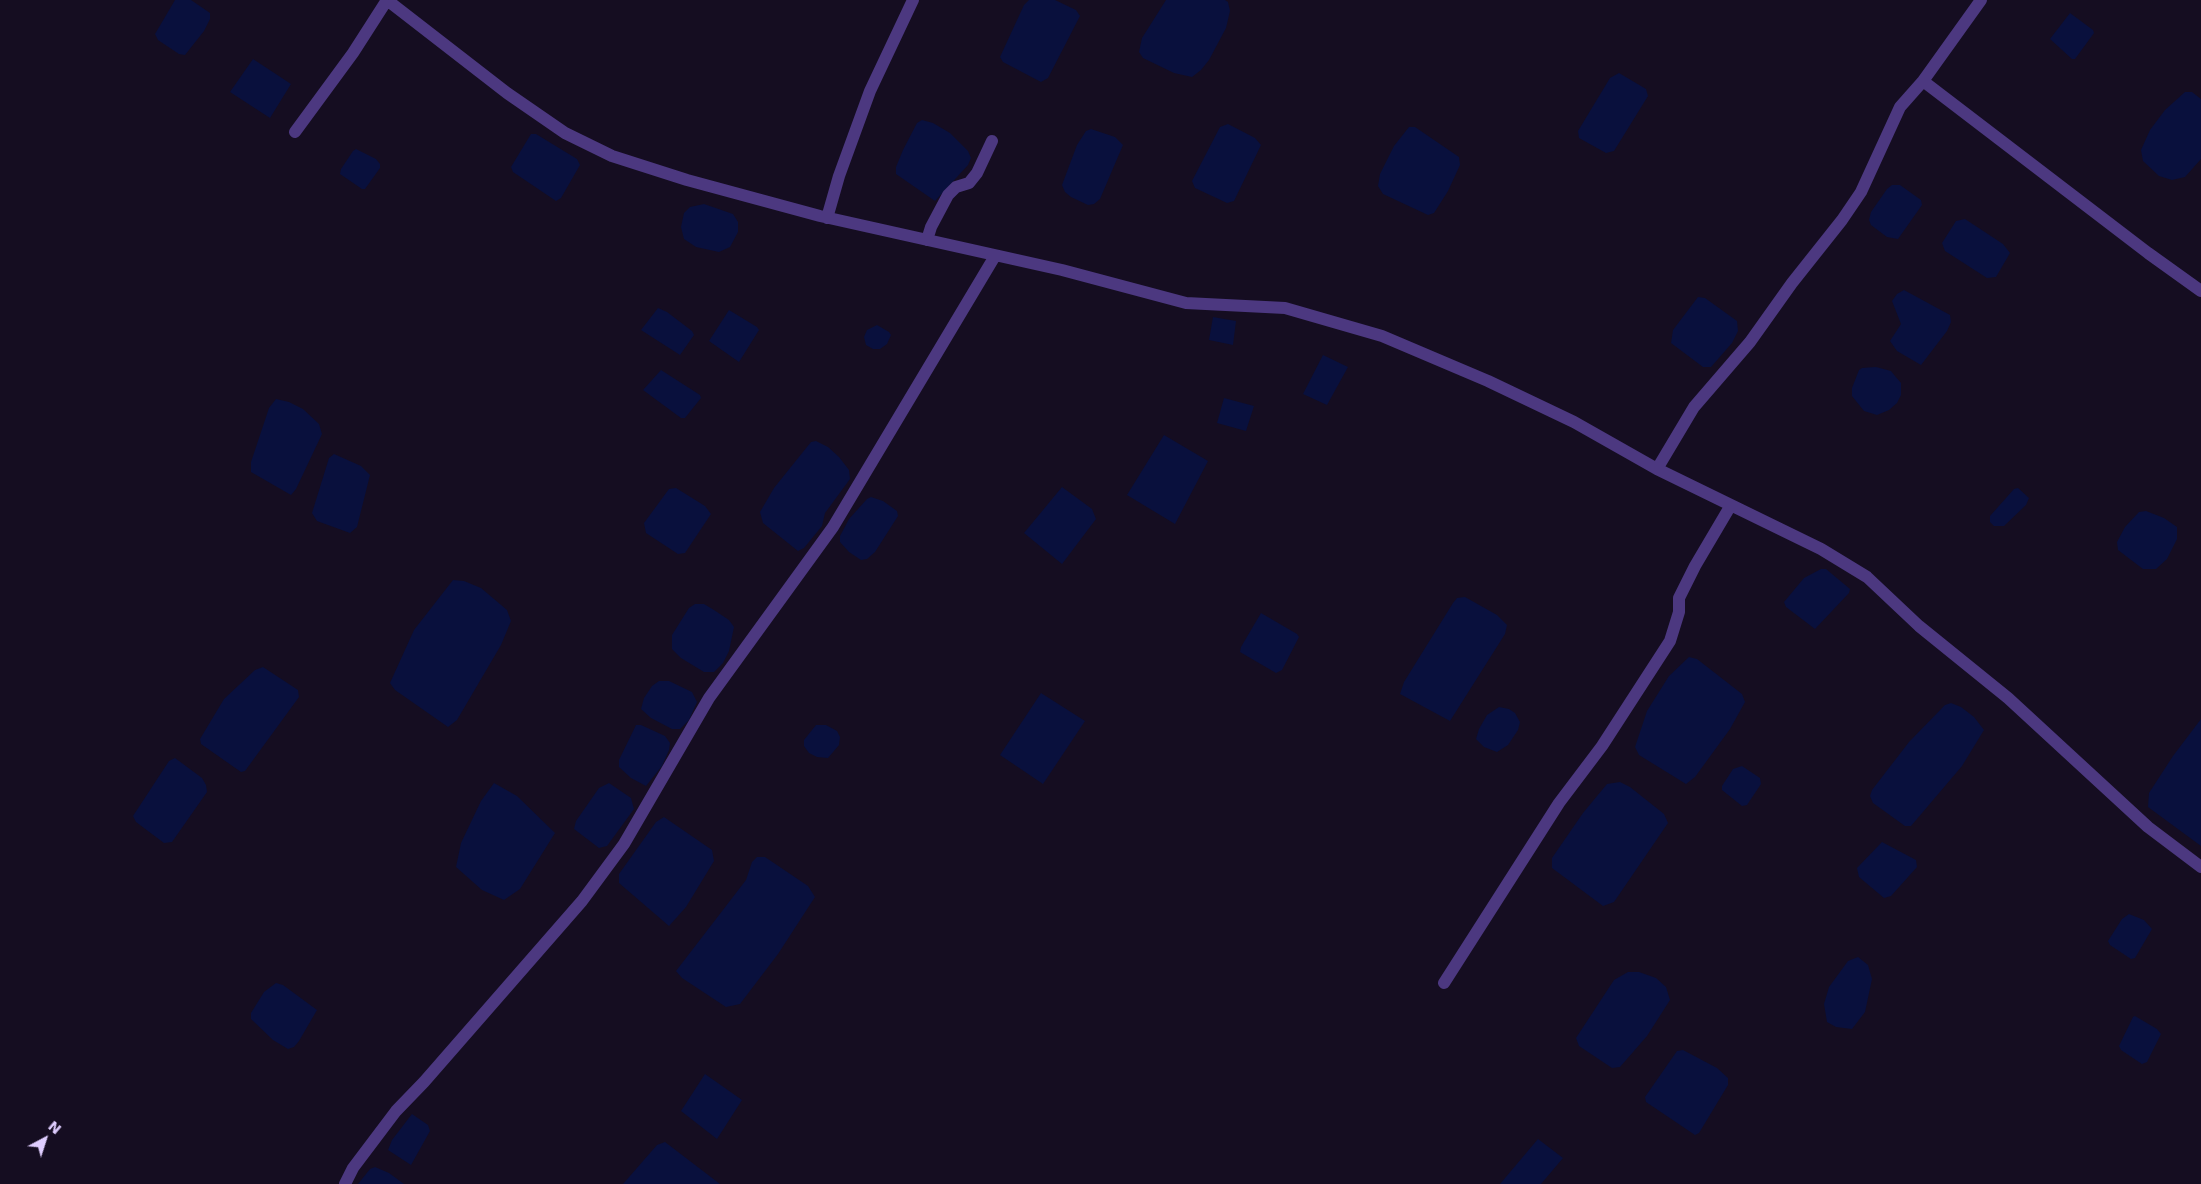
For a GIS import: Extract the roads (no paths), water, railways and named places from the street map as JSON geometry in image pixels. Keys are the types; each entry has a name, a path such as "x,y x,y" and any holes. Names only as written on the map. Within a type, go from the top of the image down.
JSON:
{"street":[{"path":"295,132 353,53 387,0 507,93 565,132 612,156 687,180 827,218 1062,270 1186,303 1285,308 1382,336 1488,381 1574,422 1658,469 1822,549 1867,577 1919,626 2008,698 2148,827 2201,867"},
{"path":"827,218 839,176 870,91 913,0"},
{"path":"1658,469 1694,407 1750,342 1856,199 1900,107 1923,82 1981,0"},
{"path":"1923,82 2201,291"},
{"path":"927,240 931,227 948,195 956,187 969,184 977,173 992,140"},
{"path":"345,1184 353,1168 396,1111 424,1082 582,900 624,844 709,698 833,527 994,256"},
{"path":"1444,983 1554,810 1602,746 1670,641 1679,612 1679,598 1695,566 1731,505"}]}
